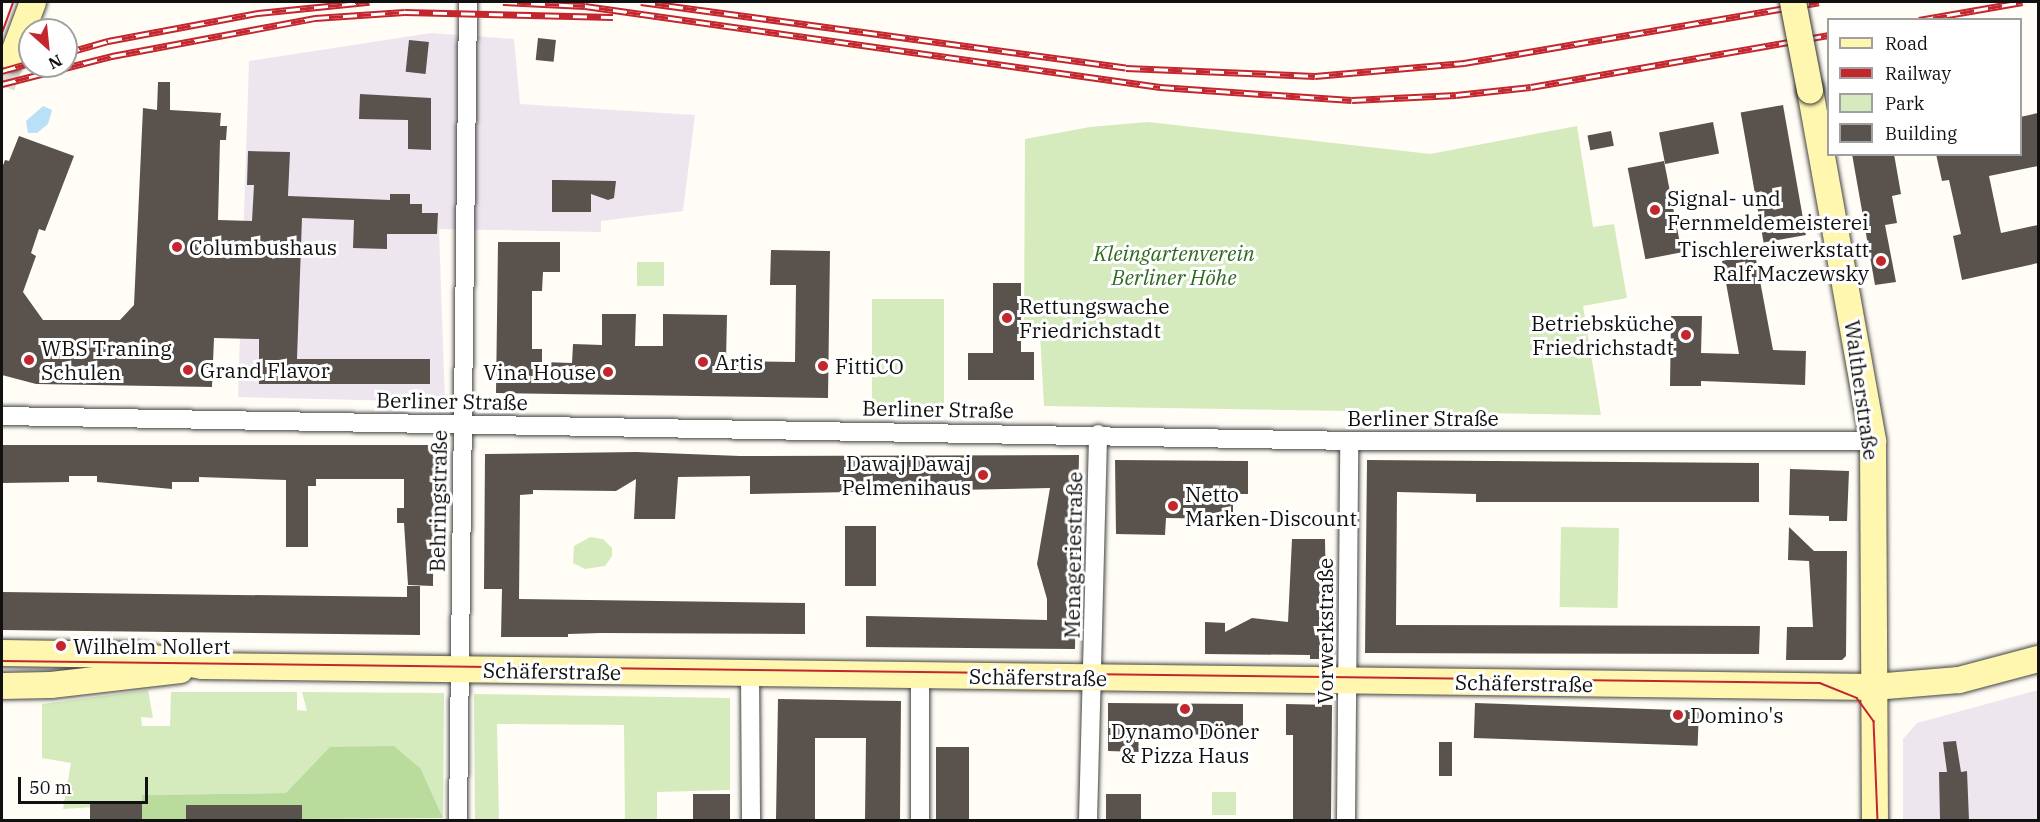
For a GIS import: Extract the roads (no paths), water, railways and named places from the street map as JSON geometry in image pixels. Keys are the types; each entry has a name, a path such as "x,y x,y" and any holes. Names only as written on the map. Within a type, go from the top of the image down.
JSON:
{"street":[{"path":"12,58 33,2"},
{"name":"Behringstraße","path":"458,820 461,424 468,2"},
{"name":"Waltherstraße","path":"1793,2 1873,441 1875,820"},
{"name":"Berliner Straße","path":"2,416 1098,434 1349,441 1873,441"},
{"name":"Menageriestraße","path":"1088,820 1089,678 1094,656 1098,434"},
{"name":"Vorwerkstraße","path":"1346,820 1349,441"},
{"name":"Schäferstraße","path":"2,654 137,655 201,666 1874,687 1959,680 2038,659"},
{"name":"Schäferstraße","path":"2,686 125,678 201,666"},
{"path":"750,673 751,820"},
{"path":"920,675 920,820"}],"water":[{"path":"43,106 52,110 48,124 37,133 28,133 26,121"}],"tunnel":[{"path":"2,86 12,58"}],"tram line":[{"path":"2,33 13,2"},
{"path":"2,661 1820,683 1857,698 1874,721 1878,820"}],"railway":[{"path":"78,50 108,41 258,13 369,2"},
{"path":"503,2 585,6 1160,87 1352,100 1456,95 1531,87 1827,35"},
{"path":"641,2 1126,68 1315,76 1464,63 1819,2"},
{"path":"1930,18 2022,2"},
{"path":"2,84 112,56 315,18 405,12 613,17"},
{"path":"2,71 18,66"}],"place":[{"name":"Signal- und Fernmeldemeisterei","path":"1655,210"},
{"name":"Columbushaus","path":"177,247"},
{"name":"Tischlereiwerkstatt Ralf Maczewsky","path":"1881,261"},
{"name":"Rettungswache Friedrichstadt","path":"1007,318"},
{"name":"Betriebsküche Friedrichstadt","path":"1686,335"},
{"name":"WBS Traning Schulen","path":"29,360"},
{"name":"Artis","path":"703,362"},
{"name":"FittiCO","path":"823,366"},
{"name":"Grand Flavor","path":"188,370"},
{"name":"Vina House","path":"608,372"},
{"name":"Dawaj Dawaj Pelmenihaus","path":"983,475"},
{"name":"Netto Marken-Discount","path":"1173,506"},
{"name":"Wilhelm Nollert","path":"61,646"},
{"name":"Dynamo Döner & Pizza Haus","path":"1185,709"},
{"name":"Domino's","path":"1678,715"}],"park label":[{"name":"Kleingartenverein Berliner Höhe","path":"1174,265"}]}
